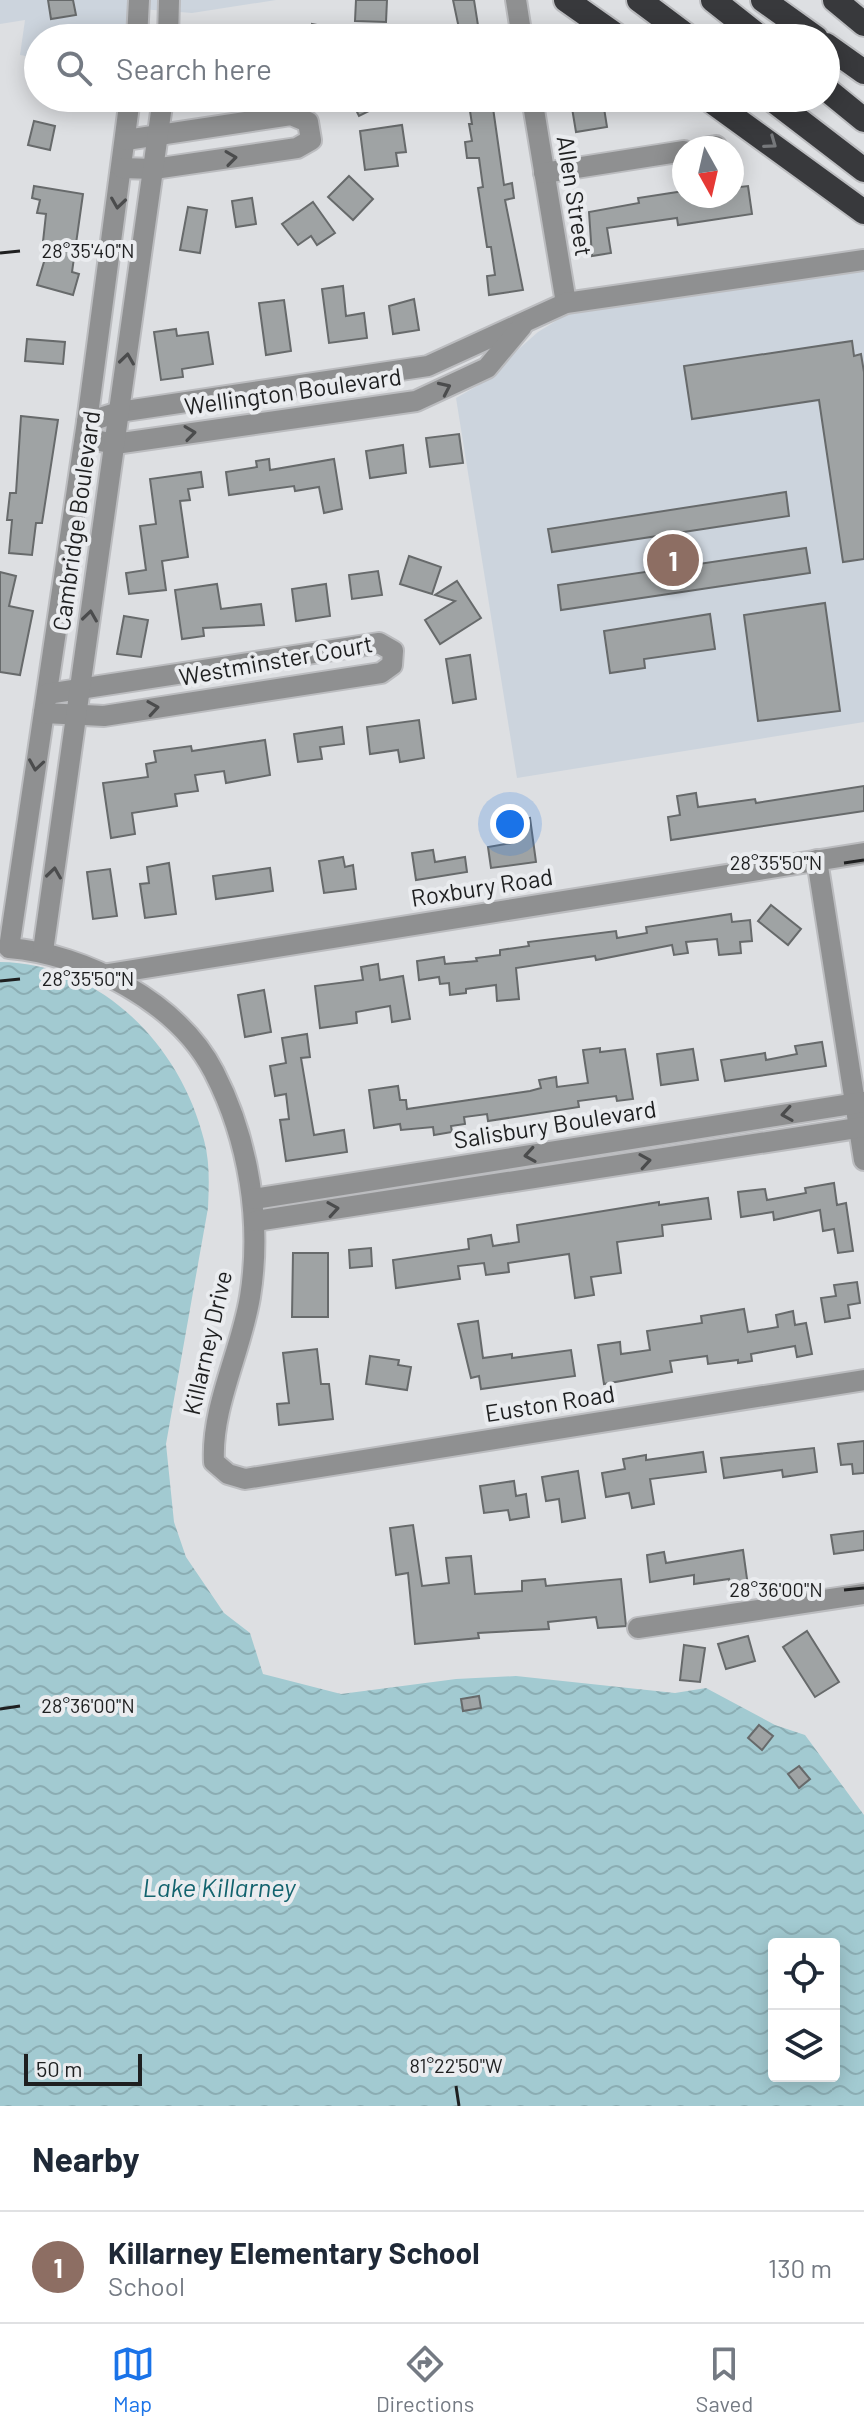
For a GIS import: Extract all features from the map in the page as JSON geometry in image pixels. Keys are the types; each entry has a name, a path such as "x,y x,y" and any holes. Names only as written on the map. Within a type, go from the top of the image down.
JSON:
{"highway":[{"path":"566,0 600,24"},
{"path":"639,0 671,24"},
{"path":"713,0 743,24"},
{"path":"763,0 796,24"},
{"path":"835,0 864,24"},
{"path":"840,55 864,72"},
{"path":"840,100 864,120"},
{"path":"726,112 864,212"},
{"path":"788,112 864,170"}],"street":[{"path":"138,24 139,0"},
{"path":"168,24 169,0"},
{"path":"516,0 520,24"},
{"name":"Cambridge Boulevard","path":"9,948 86,430 129,112"},
{"name":"Cambridge Boulevard","path":"43,951 161,112"},
{"name":"Allen Street","path":"534,112 566,303"},
{"path":"122,168 154,169 297,148 311,140 308,122 291,115 126,140"},
{"path":"544,173 672,153"},
{"name":"Wellington Boulevard","path":"86,430 119,412 428,366 566,303 862,259"},
{"name":"Wellington Boulevard","path":"86,430 115,444 416,401 487,368 527,320"},
{"name":"Westminster Court","path":"379,643 393,651 392,665 381,673 104,716 76,716 46,704 80,690 379,643"},
{"name":"Roxbury Road","path":"108,974 864,853"},
{"path":"817,860 860,1102 864,1160"},
{"name":"Killarney Drive","path":"9,948 43,951 108,974 176,1023 214,1071 235,1128 254,1199 256,1221 250,1295 213,1436 214,1462 228,1474 245,1479"},
{"name":"Salisbury Boulevard","path":"254,1199 860,1102"},
{"name":"Salisbury Boulevard","path":"256,1221 862,1127"},
{"name":"Euston Road","path":"245,1479 864,1380"},
{"path":"638,1628 864,1594"}],"shaded area":[{"path":"0,0 276,0 192,13 128,8 126,24 24,24 25,20 0,24"},
{"path":"24,27 24,56 20,55"},
{"path":"864,269 864,722 517,778 456,398 477,386 538,332 564,316 592,308"}],"water":[{"name":"Lake Killarney","path":"0,962 37,966 71,977 103,994 131,1016 156,1043 177,1073 193,1105 207,1157 208,1208 166,1444 174,1522 186,1557 224,1613 250,1633 263,1674 341,1694 456,1679 516,1676 675,1693 706,1688 775,1725 805,1735 864,1815 864,2106 0,2106"}],"building":[{"path":"48,0 73,0 76,15 51,19"},
{"path":"356,0 387,0 386,22 355,21"},
{"path":"453,0 474,0 478,24 458,24"},
{"path":"470,112 494,112 504,185 512,183 514,198 505,200 523,290 489,295 487,276 495,275 491,247 487,247 478,188 483,187 479,158 467,158 465,142 472,141 469,124 472,124"},
{"path":"573,112 605,112 607,127 576,132"},
{"path":"34,121 55,126 50,150 28,145"},
{"path":"402,125 406,152 396,153 398,166 365,170 360,131"},
{"path":"349,176 373,199 353,220 328,197"},
{"path":"34,186 83,194 72,272 79,274 73,295 37,285 47,252 42,251 46,214 37,213 40,200 32,198"},
{"path":"744,186 748,186 752,214 678,225 677,218 607,228 611,253 592,256 589,212 639,203 638,198 672,193 672,208 744,208"},
{"path":"252,198 256,224 236,227 232,201"},
{"path":"313,202 335,233 317,245 311,236 298,245 282,224"},
{"path":"188,207 207,210 200,253 180,250"},
{"path":"343,286 346,316 364,313 367,338 329,343 322,289"},
{"path":"414,299 419,330 393,334 389,306"},
{"path":"284,300 291,351 266,355 259,303"},
{"path":"176,329 177,336 208,332 213,364 182,369 183,377 161,380 154,332"},
{"path":"27,339 65,342 63,364 25,361"},
{"path":"852,341 854,356 861,354 864,372 864,559 843,562 819,400 692,419 684,366"},
{"path":"21,416 58,420 42,523 36,523 32,555 9,553 12,520 7,520 10,493 16,493"},
{"path":"459,434 463,463 430,467 426,438"},
{"path":"403,445 406,473 370,478 366,451"},
{"path":"269,459 270,470 334,459 342,509 324,513 319,487 295,491 294,486 229,495 226,472 257,467 256,461"},
{"path":"201,472 203,487 188,489 190,500 180,501 188,557 162,561 166,590 129,594 126,573 146,570 140,526 156,524 150,479"},
{"path":"786,492 789,516 552,552 548,529"},
{"path":"806,548 810,573 561,610 558,585"},
{"path":"409,556 441,567 432,594 400,584"},
{"path":"378,571 382,595 352,599 349,575"},
{"path":"0,572 16,576 9,606 33,611 20,675 0,672"},
{"path":"457,581 481,618 440,644 425,620 455,601 435,595"},
{"path":"217,584 221,609 261,604 264,625 203,628 204,636 182,639 175,590"},
{"path":"326,584 330,616 296,621 292,589"},
{"path":"825,603 840,711 758,721 744,615"},
{"path":"710,614 715,649 644,659 645,668 610,673 604,631"},
{"path":"124,616 148,620 141,657 117,654"},
{"path":"470,655 476,699 453,703 446,659"},
{"path":"419,720 424,758 400,762 398,750 370,754 367,727"},
{"path":"342,727 344,744 320,747 322,759 298,762 294,734"},
{"path":"265,740 270,775 226,783 224,771 195,775 198,791 175,794 177,806 132,813 135,834 111,838 103,783 148,777 146,764 156,762 154,751 191,746 192,751"},
{"path":"864,786 864,811 671,840 668,817 680,815 677,796 696,793 698,807 755,799 756,803"},
{"path":"530,818 536,862 491,868 488,847 512,843 509,821"},
{"path":"433,850 435,862 465,857 467,872 416,880 412,853"},
{"path":"343,857 345,867 353,865 356,889 324,893 319,861"},
{"path":"169,863 176,914 145,918 140,884 149,883 147,867"},
{"path":"270,868 273,891 216,899 213,876"},
{"path":"110,869 117,916 93,919 87,872"},
{"path":"771,905 801,929 788,945 758,921"},
{"path":"731,914 732,922 750,920 752,941 740,942 741,953 719,955 717,939 686,942 688,953 674,955 672,945 596,960 595,956 516,968 519,999 497,1001 496,985 466,989 466,993 450,995 449,983 440,984 439,977 419,980 417,961 444,957 445,964 477,961 476,958 500,955 500,950 529,946 528,942 616,931 617,938 647,933 646,927"},
{"path":"378,964 380,980 403,976 410,1019 392,1022 390,1006 356,1012 357,1023 320,1028 315,986 363,980 361,967"},
{"path":"264,990 271,1032 245,1037 238,995"},
{"path":"307,1034 310,1057 301,1058 314,1135 344,1130 347,1152 286,1161 280,1120 289,1119 286,1094 275,1096 270,1066 286,1063 282,1038"},
{"path":"822,1042 826,1066 725,1081 721,1060 765,1053 766,1060 797,1054 795,1046"},
{"path":"600,1048 600,1052 625,1049 633,1099 617,1101 616,1096 578,1101 579,1107 488,1121 487,1114 464,1117 465,1124 451,1126 452,1132 434,1135 433,1127 401,1130 400,1124 374,1128 369,1090 398,1086 400,1100 406,1100 407,1109 530,1091 541,1088 539,1080 556,1077 557,1087 588,1083 583,1050"},
{"path":"693,1049 698,1080 661,1085 657,1054"},
{"path":"834,1183 837,1205 846,1203 853,1251 838,1253 834,1229 823,1231 820,1210 774,1220 773,1212 741,1217 738,1192 765,1189 767,1200 806,1193 805,1188"},
{"path":"708,1198 711,1219 662,1225 663,1236 617,1242 621,1273 591,1277 594,1295 575,1298 569,1254 508,1263 509,1272 486,1275 484,1263 458,1266 460,1279 396,1288 393,1260 469,1249 468,1239 491,1235 493,1246 519,1242 517,1225 659,1202 659,1205"},
{"path":"371,1248 372,1266 350,1268 349,1250"},
{"path":"293,1253 328,1253 328,1317 292,1317"},
{"path":"857,1282 860,1303 848,1305 850,1318 825,1322 821,1298 836,1296 834,1285"},
{"path":"744,1309 748,1332 778,1327 776,1315 793,1311 795,1325 806,1323 812,1354 797,1357 795,1346 751,1354 752,1361 738,1363 738,1360 708,1364 707,1356 670,1361 672,1372 604,1384 598,1345 620,1342 621,1354 650,1350 647,1331 702,1323 701,1316"},
{"path":"478,1321 483,1358 512,1354 512,1358 571,1350 575,1376 481,1389 479,1376 471,1378 458,1324"},
{"path":"317,1349 321,1384 329,1384 333,1419 279,1425 277,1404 289,1403 283,1353"},
{"path":"370,1356 399,1360 398,1365 411,1367 407,1390 366,1384"},
{"path":"864,1441 864,1473 853,1474 852,1464 841,1465 838,1444"},
{"path":"814,1448 817,1472 783,1477 782,1470 724,1478 721,1458"},
{"path":"703,1452 706,1472 650,1479 654,1504 632,1508 629,1493 606,1497 602,1473 625,1469 623,1459 646,1455 646,1460"},
{"path":"578,1471 585,1518 562,1522 559,1499 546,1501 542,1477"},
{"path":"514,1481 516,1496 526,1494 529,1517 510,1520 508,1510 484,1513 480,1486"},
{"path":"413,1525 422,1586 449,1583 446,1558 471,1556 475,1594 522,1591 522,1581 545,1579 546,1586 621,1579 626,1626 598,1628 596,1617 548,1622 549,1629 478,1633 479,1638 415,1644 408,1573 396,1575 390,1528"},
{"path":"864,1531 864,1550 834,1554 831,1535"},
{"path":"743,1550 748,1586 730,1588 729,1579 694,1584 694,1575 650,1582 647,1555 664,1552 666,1563"},
{"path":"807,1631 839,1682 815,1697 783,1647"},
{"path":"748,1636 755,1661 726,1669 718,1644"},
{"path":"684,1645 705,1648 700,1682 680,1680"},
{"path":"479,1696 481,1708 463,1711 461,1699"},
{"path":"759,1725 773,1736 762,1750 748,1738"},
{"path":"799,1766 810,1779 799,1788 788,1774"}],"place":[{"name":"Killarney Elementary School","path":"673,560"}]}
